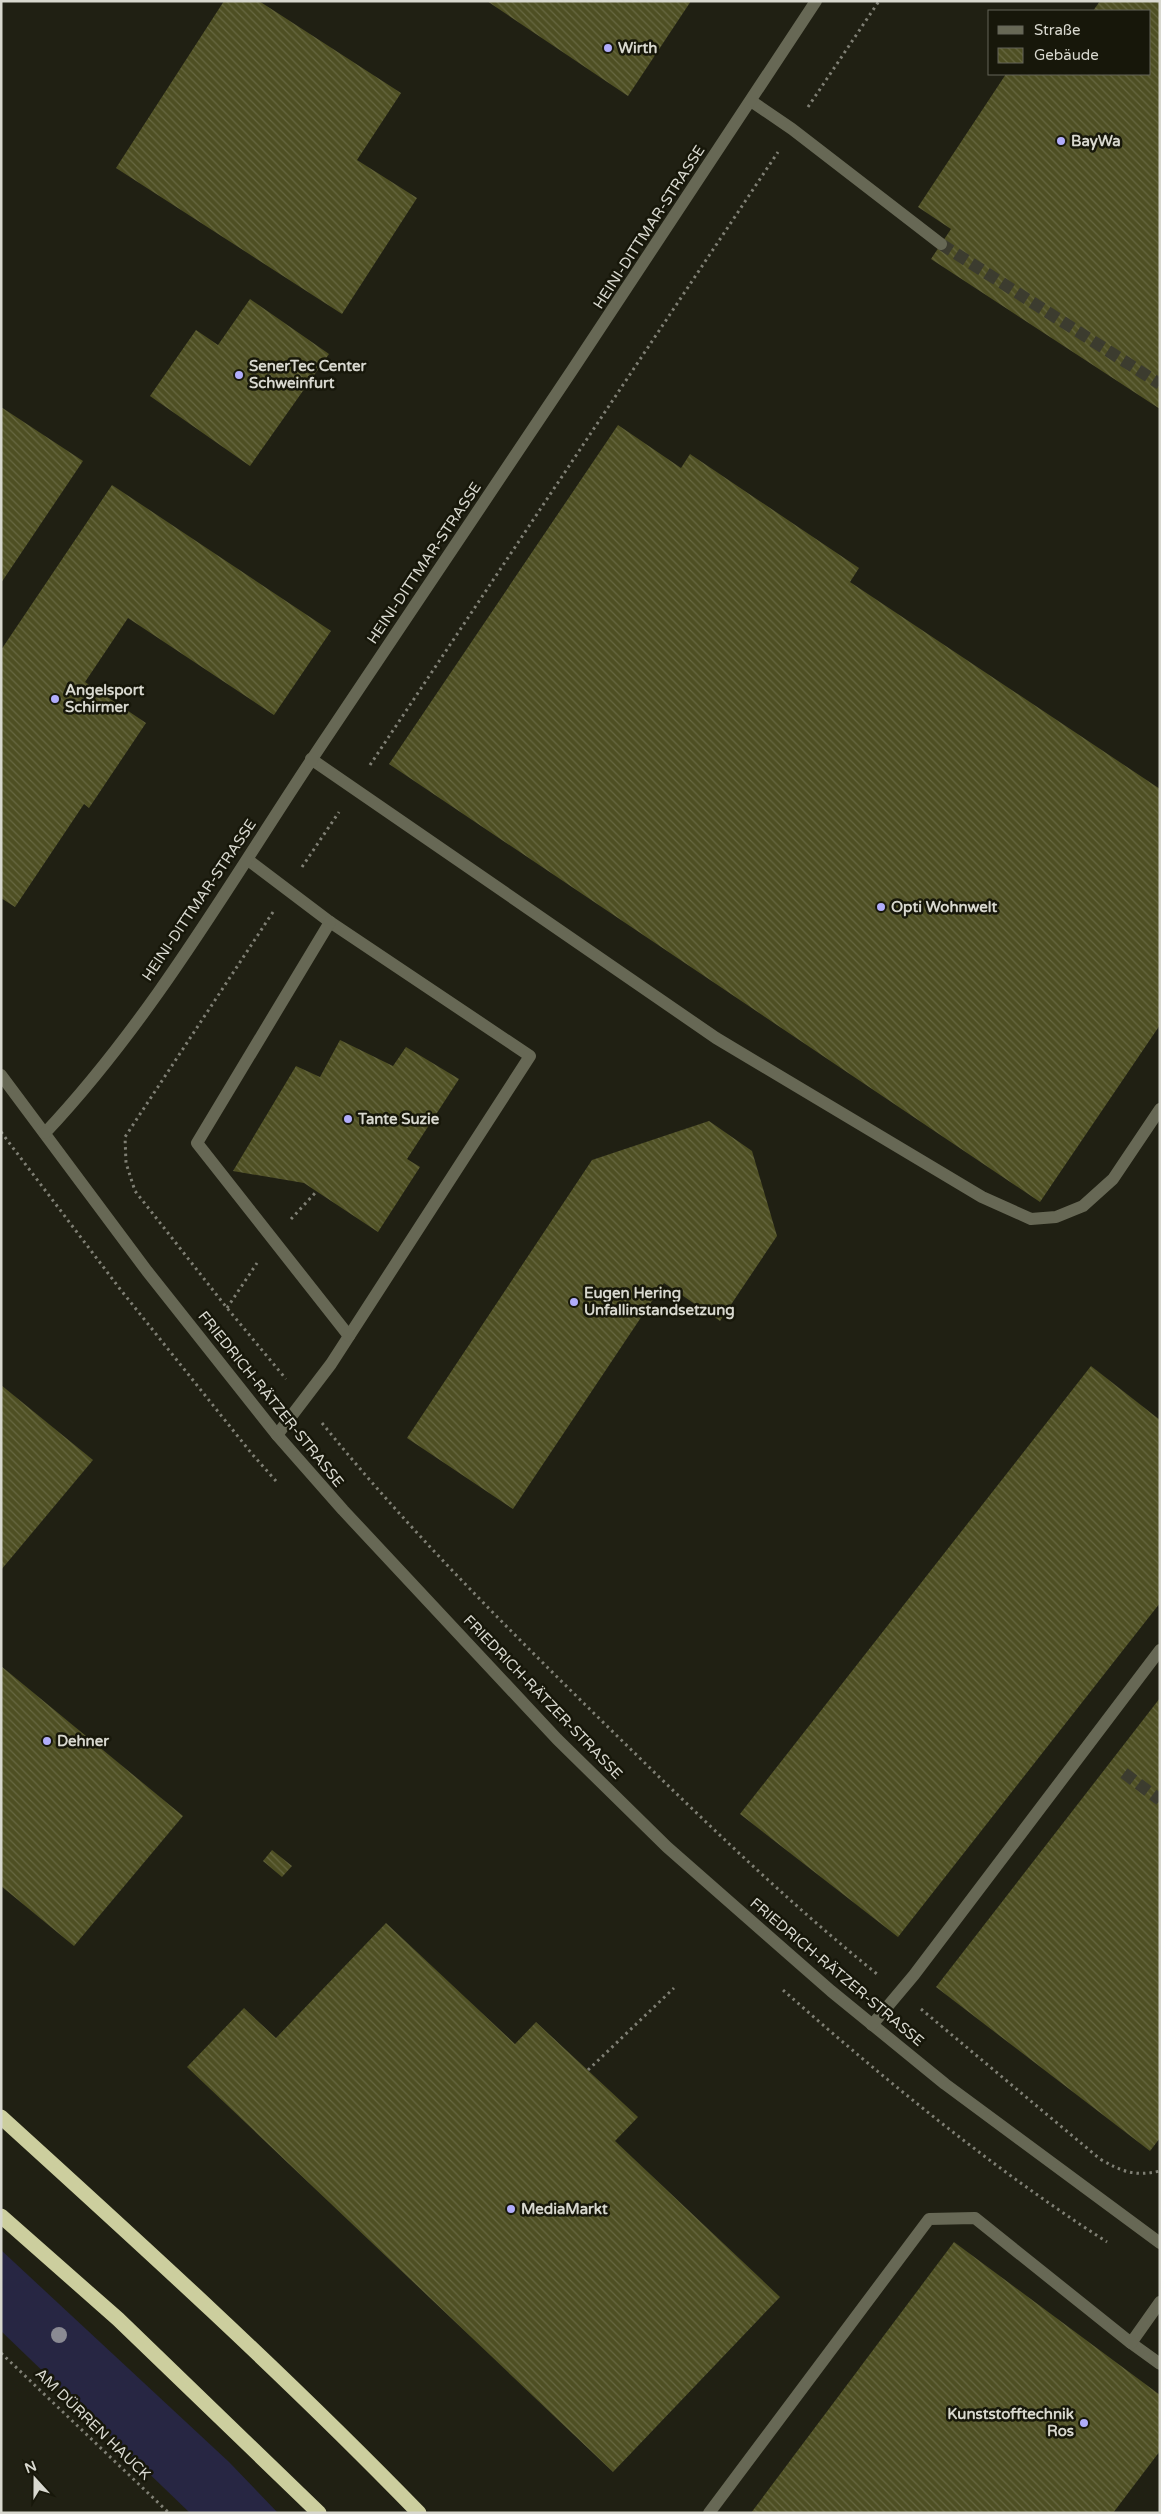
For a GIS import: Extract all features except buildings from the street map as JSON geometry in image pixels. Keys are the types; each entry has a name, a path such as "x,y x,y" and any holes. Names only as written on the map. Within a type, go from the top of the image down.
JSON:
{"highway":[{"path":"1,2117 206,2304 358,2449 420,2513"},
{"path":"1,2216 118,2319 319,2513"}],"street":[{"name":"HEINI-DITTMAR-STRASSE","path":"45,1133 82,1094 113,1056 248,860 311,760 631,284 816,1"},
{"path":"751,101 941,244"},
{"path":"311,760 716,1038 982,1197 1031,1219 1056,1217 1083,1206 1113,1180 1160,1109"},
{"path":"248,860 330,922 530,1056 349,1336 277,1436"},
{"path":"330,922 197,1144 349,1336"},
{"name":"FRIEDRICH-RÄTZER-STRASSE","path":"1,1075 147,1271 277,1436 342,1510 557,1739 667,1847 872,2025 953,2090 1160,2243"},
{"path":"872,2025 914,1975 1160,1650"},
{"path":"709,2513 929,2219 975,2218 1160,2364"},
{"path":"1131,2342 1160,2302"}],"path":[{"path":"696,1813 464,1582 369,1480 227,1308 135,1191 126,1164 125,1137 354,789 879,1"},
{"path":"588,2070 674,1988"},
{"name":"AM DÜRREN HAUCK","path":"1,2353 168,2513"}],"shaded area":[{"path":"1,2250 229,2462 278,2513 190,2513 1,2331"}],"tunnel":[{"path":"941,244 1160,384"},
{"path":"1124,1773 1160,1800"}],"place":[{"name":"Wirth","path":"608,48"},
{"name":"BayWa","path":"1061,141"},
{"name":"SenerTec Center Schweinfurt","path":"239,375"},
{"name":"Angelsport Schirmer","path":"55,699"},
{"name":"Opti Wohnwelt","path":"881,907"},
{"name":"Tante Suzie","path":"348,1119"},
{"name":"Eugen Hering Unfallinstandsetzung","path":"574,1302"},
{"name":"Dehner","path":"47,1741"},
{"name":"MediaMarkt","path":"511,2209"},
{"name":"Kunststofftechnik Ros","path":"1084,2423"}]}
